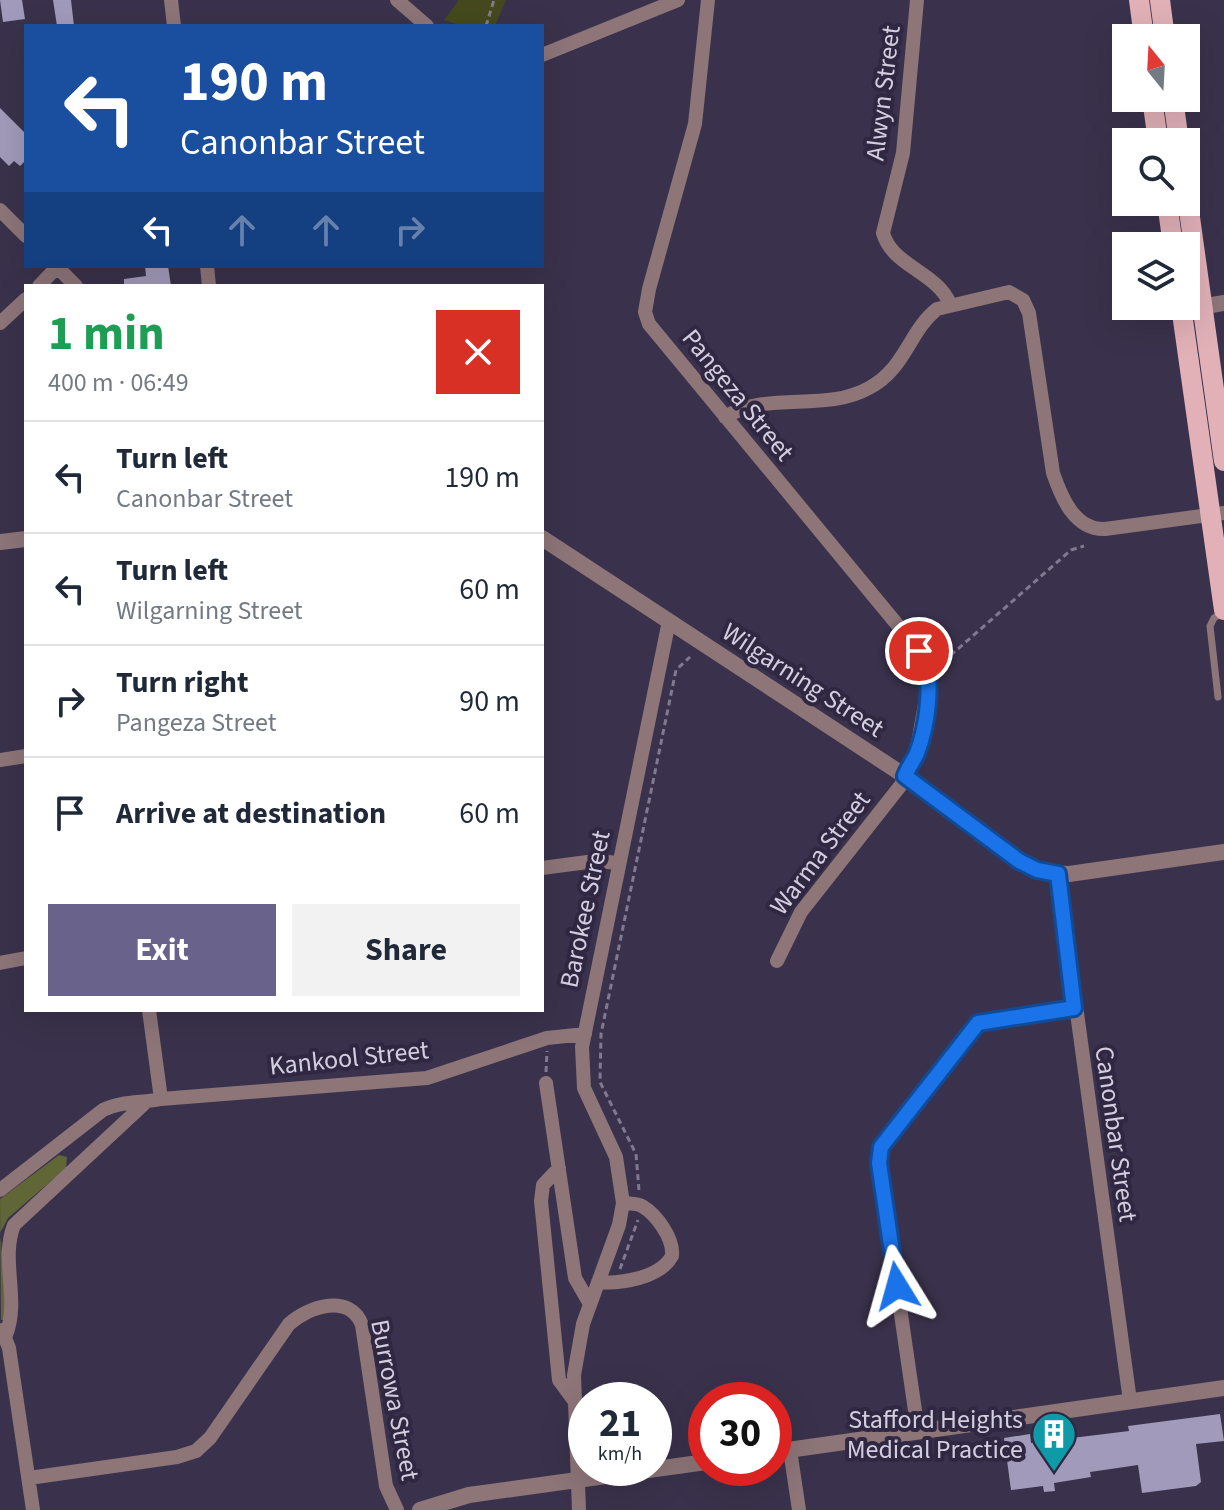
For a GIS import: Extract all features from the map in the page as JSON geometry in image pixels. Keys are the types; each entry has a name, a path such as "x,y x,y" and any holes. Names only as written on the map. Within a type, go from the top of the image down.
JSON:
{"main road":[{"path":"1139,0 1142,24"},
{"path":"1160,0 1163,24"},
{"path":"1190,320 1217,514 1224,611"},
{"path":"1191,320 1224,461"}],"street":[{"path":"171,0 174,24"},
{"path":"397,0 425,24"},
{"path":"544,54 678,0"},
{"name":"Pangeza Street","path":"708,0 695,124 645,312 649,324 926,662 929,683 920,741 905,776"},
{"name":"Alwyn Street","path":"917,0 903,153 883,233 894,252 943,288 950,304"},
{"path":"0,210 24,234"},
{"path":"41,284 56,268"},
{"path":"58,268 74,284"},
{"path":"725,417 746,406 834,398 869,388 900,361 933,312 950,304 1009,292 1023,300 1030,320 1053,473 1059,490 1082,524 1091,529 1105,529 1217,514"},
{"path":"0,323 24,301"},
{"path":"1200,306 1224,303"},
{"path":"0,542 24,539"},
{"name":"Wilgarning Street","path":"544,539 905,776 1019,861 1037,870 1058,874 1224,852"},
{"name":"Barokee Street","path":"574,1382 577,1353 590,1304 619,1225 623,1203 616,1157 584,1088 582,1059 585,1034 669,621"},
{"path":"0,760 24,756"},
{"name":"Warma Street","path":"777,961 801,912 905,776"},
{"path":"544,868 595,861 619,863"},
{"name":"Canonbar Street","path":"1058,874 1130,1401"},
{"path":"0,963 24,958"},
{"path":"918,1431 879,1163 881,1147 978,1023 1074,1008"},
{"path":"149,1012 161,1099"},
{"name":"Kankool Street","path":"0,1190 103,1110 122,1103 144,1104 161,1099 427,1078 547,1038 585,1034"},
{"path":"546,1083 575,1278 590,1304"},
{"path":"33,1510 3,1331 13,1312 9,1235 14,1225 144,1104"},
{"name":"Barokee Street","path":"559,1168 546,1181 541,1195 559,1380 568,1392"},
{"path":"598,1282 616,1283 657,1271 672,1256 668,1236 649,1212 640,1205 623,1203"},
{"name":"Burrowa Street","path":"29,1478 177,1457 196,1451 210,1438 289,1324 305,1311 339,1305 356,1313 362,1325 386,1486 397,1510"},
{"path":"792,1450 1224,1388"},
{"path":"420,1510 469,1495 568,1480"},
{"name":"Barokee Street","path":"577,1486 579,1510"},
{"path":"792,1486 799,1510"}],"lane":[{"path":"1218,697 1210,626 1214,618 1224,611"}],"path":[{"path":"487,24 494,0"},
{"path":"943,662 1071,550 1084,546"},
{"path":"639,1192 636,1154 600,1082 601,1034 676,670 690,657"},
{"path":"546,1083 547,1038"},
{"path":"618,1276 638,1227 638,1212"}],"green space":[{"path":"459,0 506,0 496,24 456,24 444,20"},
{"path":"59,1155 67,1157 66,1168 8,1218 0,1232 0,1199"},
{"path":"0,1236 8,1309 4,1320 1,1320"}],"building":[{"path":"0,0 22,0 25,19 3,22"},
{"path":"53,0 71,0 74,24 57,24"},
{"path":"0,108 24,132 24,162 20,166 14,161 9,166 0,157"},
{"path":"145,268 168,268 171,284 124,284 124,279 146,276"},
{"path":"1220,1414 1224,1441 1196,1444 1201,1482 1196,1486 1142,1493 1138,1465 1090,1472 1091,1477 1054,1483 1055,1491 1044,1492 1043,1486 1011,1490 1004,1438 1030,1434 1031,1443 1129,1431 1128,1426"}],"place":[{"name":"Stafford Heights Medical Practice","path":"1054,1473"}],"route":[{"path":"897,1286 879,1163 881,1147 886,1139 978,1023 1074,1008 1058,874 1037,870 1019,861 905,776 920,741 930,677 919,651"}]}
